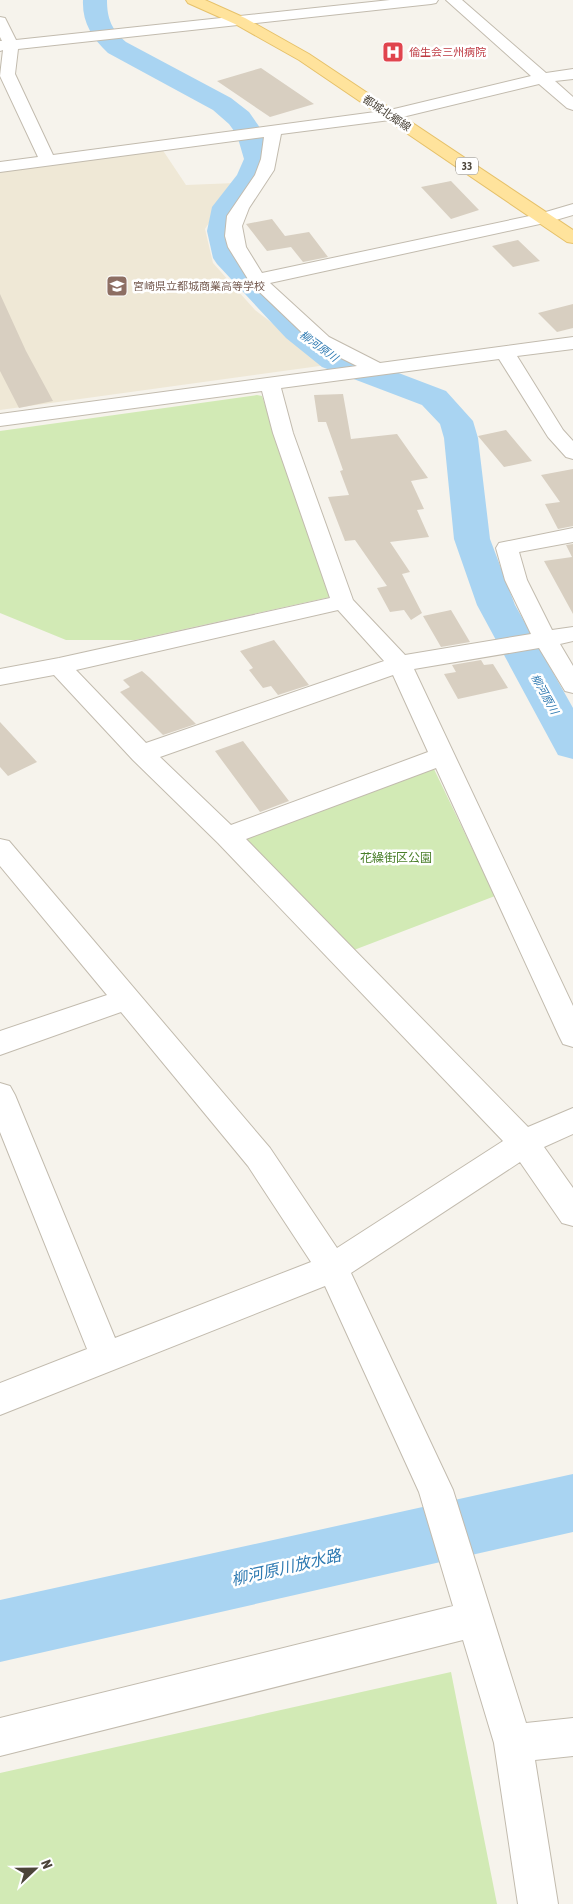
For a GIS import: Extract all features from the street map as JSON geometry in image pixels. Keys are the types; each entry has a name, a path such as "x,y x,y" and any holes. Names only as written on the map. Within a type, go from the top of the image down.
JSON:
{"main road":[{"name":"都城北郷線","path":"193,0 240,21 304,57 573,238"}],"street":[{"path":"5,45 240,21 333,5 431,0"},
{"path":"453,0 573,105"},
{"path":"0,21 5,45 7,74 48,161"},
{"path":"0,168 390,115 543,78 573,74"},
{"path":"266,131 271,152 263,175 237,209 233,228 236,246 257,280 322,341 378,369"},
{"path":"257,280 543,218 573,209"},
{"path":"0,420 573,343"},
{"path":"505,352 554,433 573,453"},
{"path":"270,383 283,433 343,602 400,664 573,1036"},
{"path":"573,535 507,548 516,580 541,640 573,685"},
{"path":"0,677 60,666 343,602"},
{"path":"142,754 400,664 573,634"},
{"path":"60,666 142,754 227,836 524,1143 573,1213"},
{"path":"227,836 442,756"},
{"path":"0,848 259,1157 333,1268 436,1490 513,1744 538,1904"},
{"path":"0,1043 127,999"},
{"path":"0,1094 106,1356"},
{"path":"0,1399 333,1268 524,1143 573,1120"},
{"path":"0,1736 474,1619"},
{"path":"513,1744 573,1737"}],"shaded area":[{"name":"宮崎県立都城商業高等学校","path":"162,149 186,185 235,183 205,229 213,263 255,310 327,365 0,410 0,171"}],"green space":[{"path":"257,395 262,396 330,597 135,640 66,640 0,613 0,431"},
{"name":"花繰街区公園","path":"433,767 495,896 354,950 244,840"},
{"path":"451,1672 497,1904 0,1904 0,1773"}],"building":[{"path":"261,68 314,104 270,117 217,81"},
{"path":"451,181 479,210 451,219 421,187"},
{"path":"272,219 285,236 309,232 328,257 303,262 291,247 267,251 246,224"},
{"path":"518,240 540,261 513,267 492,246"},
{"path":"0,294 26,351 53,401 19,408 0,371"},
{"path":"573,304 573,328 557,332 538,313"},
{"path":"343,394 351,439 397,434 428,478 411,481 424,509 417,510 429,537 390,542 410,572 402,574 422,613 411,620 404,610 390,612 377,588 387,586 355,540 345,541 328,497 349,495 340,471 343,470 326,422 318,422 314,395"},
{"path":"506,430 532,461 504,467 478,436"},
{"path":"573,469 573,526 558,529 545,504 560,502 541,475"},
{"path":"573,544 573,614 544,561 572,557 566,545"},
{"path":"451,610 470,642 441,647 423,616"},
{"path":"274,640 309,685 278,695 271,686 263,688 249,670 253,668 240,651"},
{"path":"481,660 484,665 493,664 508,688 458,699 444,674 456,672 452,665"},
{"path":"142,671 196,724 163,735 120,692 130,687 123,680"},
{"path":"0,722 37,762 8,776 0,767"},
{"path":"243,741 289,801 260,812 215,751"}],"waterway":[{"name":"柳河原川","path":"95,0 98,24 106,37 117,48 199,90 222,104 239,118 251,135 258,159 251,177 227,207 222,231 228,258 297,331 334,360 434,398 456,421 461,438 472,539 496,605 573,745"},
{"name":"柳河原川放水路","path":"0,1631 573,1503"}],"place":[{"name":"倫生会三州病院","path":"393,52"},
{"name":"宮崎県立都城商業高等学校","path":"117,286"}]}
